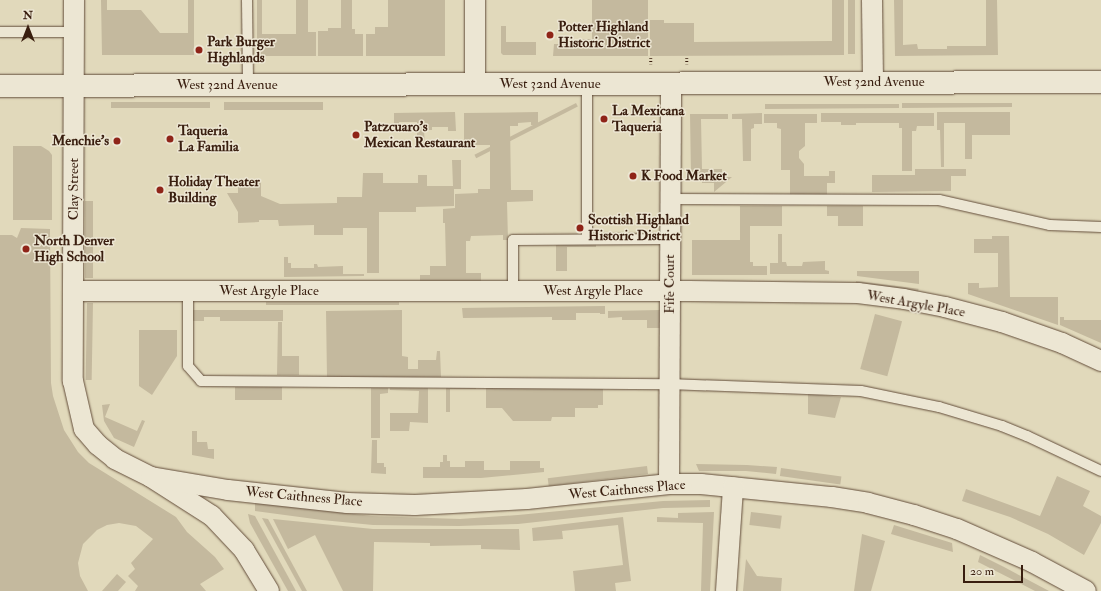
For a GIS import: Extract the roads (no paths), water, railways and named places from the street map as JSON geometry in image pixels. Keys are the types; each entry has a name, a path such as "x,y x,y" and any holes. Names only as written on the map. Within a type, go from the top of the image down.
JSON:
{"street":[{"name":"Clay Street","path":"74,0 73,382 84,429 98,445 115,459 150,477"},
{"path":"475,0 475,84"},
{"path":"872,0 873,82"},
{"name":"West 32nd Avenue","path":"0,86 1101,82"},
{"name":"Fife Court","path":"669,484 671,84"},
{"name":"West Argyle Place","path":"74,292 670,292 858,294 904,299 945,307 1002,322 1062,343 1101,361"},
{"path":"150,477 212,516 244,550 269,591"},
{"name":"West Caithness Place","path":"150,477 244,492 347,503 414,505 527,499 669,484 733,487 832,497 868,503 914,515 986,541 1086,591"},
{"path":"726,591 733,487"}],"lane":[{"path":"247,0 248,85"},
{"path":"0,32 74,32"},
{"path":"586,239 587,84"},
{"path":"670,200 939,200 1050,225 1101,227"},
{"path":"513,292 513,240 670,239"},
{"path":"188,292 188,366 201,381 669,384 843,390 881,394 939,407 1002,426 1027,436 1101,471"}],"place":[{"name":"Potter Highland Historic District","path":"550,35"},
{"name":"Park Burger Highlands","path":"199,50"},
{"name":"La Mexicana Taqueria","path":"604,119"},
{"name":"Patzcuaro's Mexican Restaurant","path":"356,135"},
{"name":"Taqueria La Familia","path":"170,139"},
{"name":"Menchie's","path":"117,141"},
{"name":"K Food Market","path":"633,176"},
{"name":"Holiday Theater Building","path":"160,190"},
{"name":"Scottish Highland Historic District","path":"580,228"},
{"name":"North Denver High School","path":"26,249"}]}
